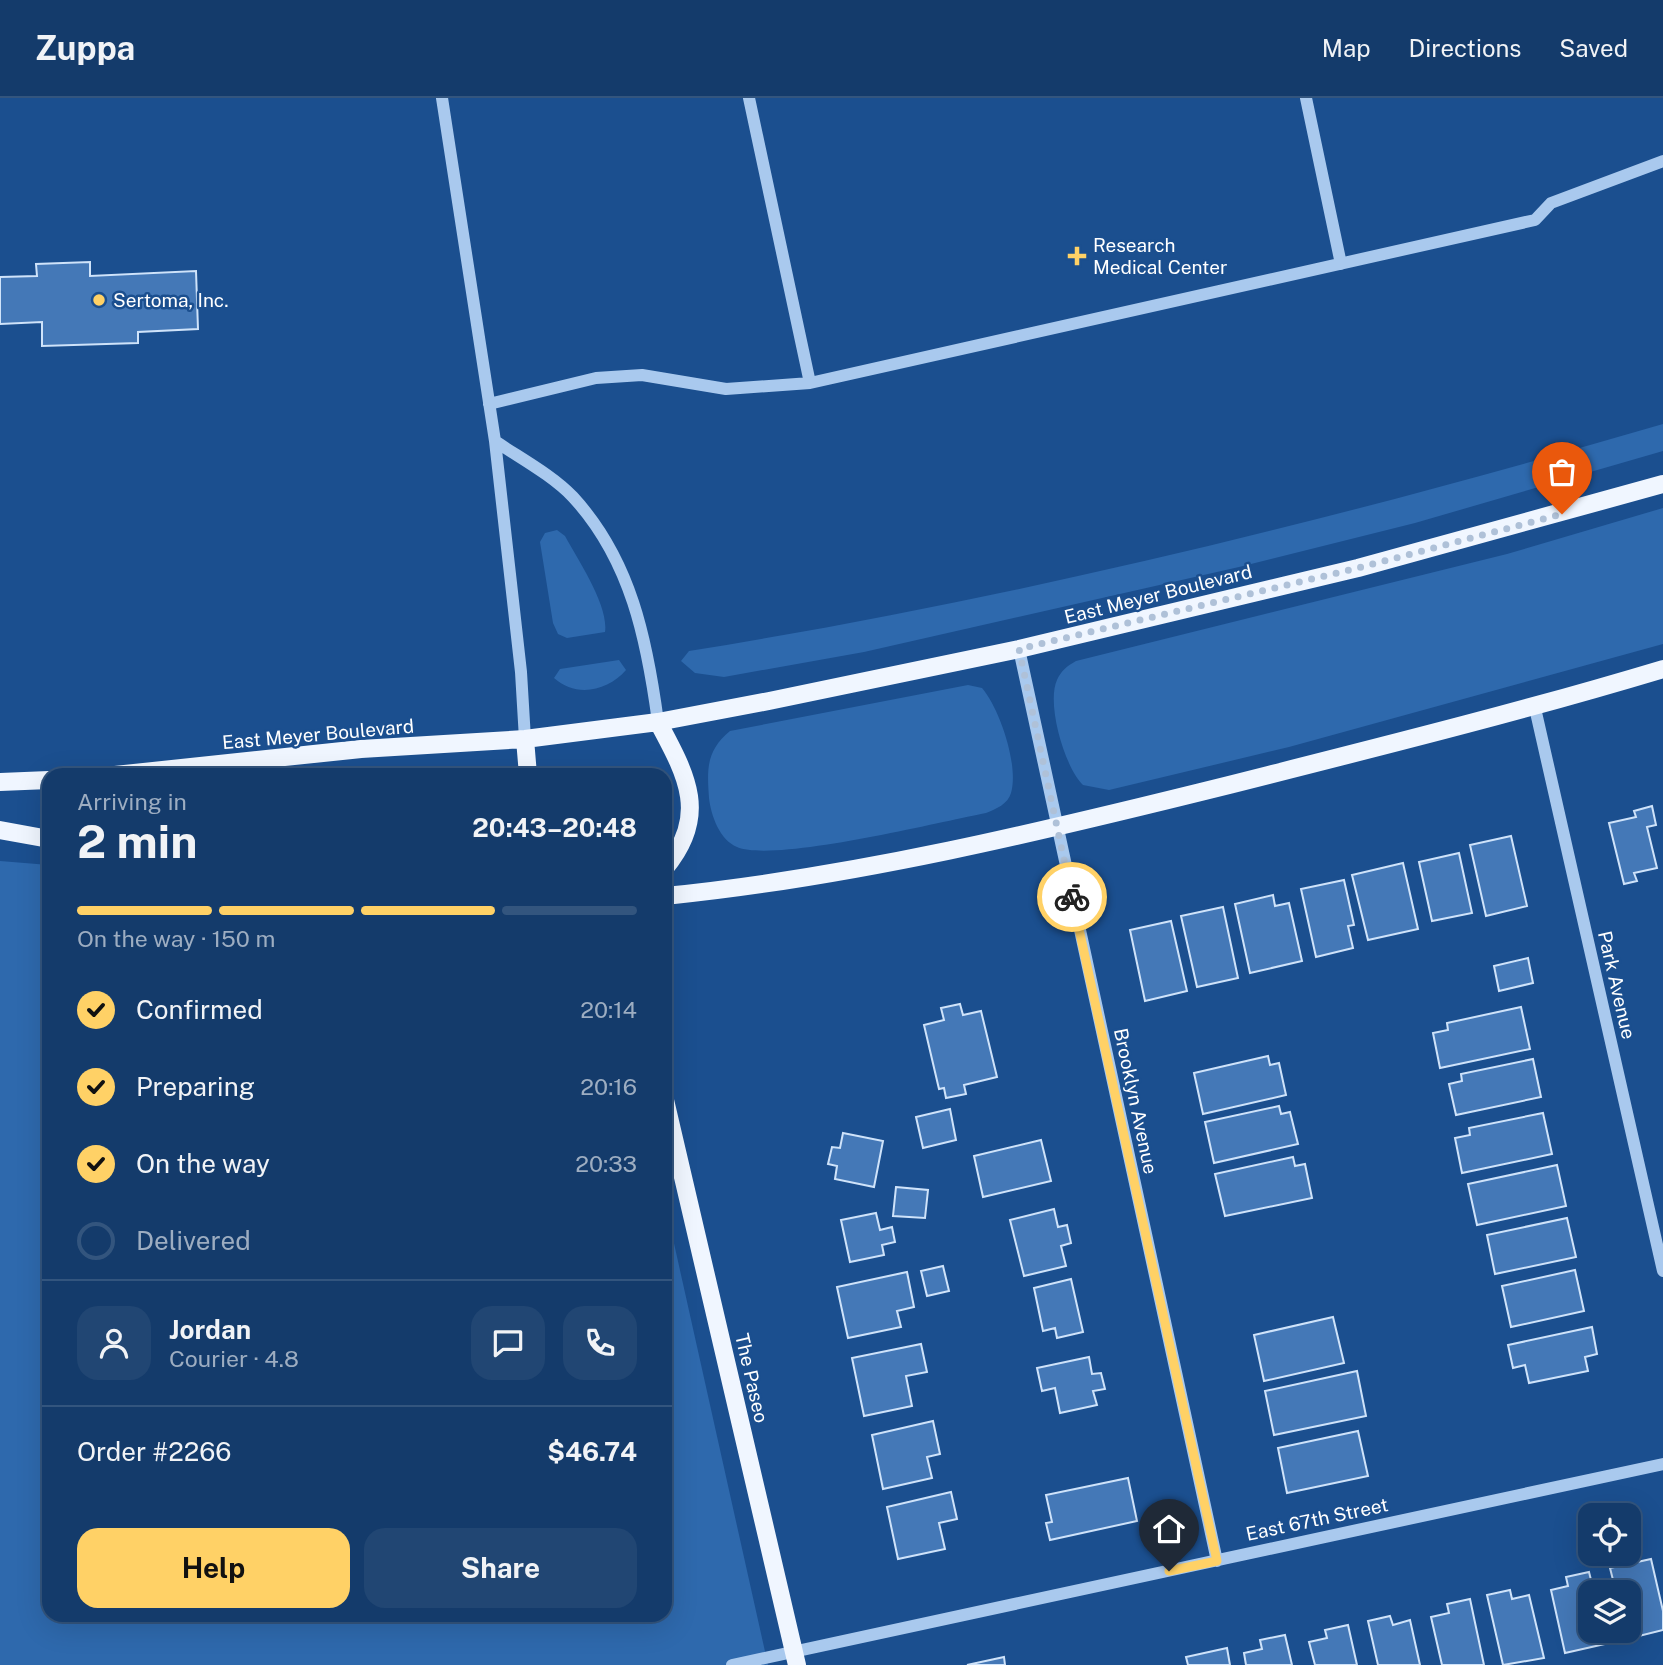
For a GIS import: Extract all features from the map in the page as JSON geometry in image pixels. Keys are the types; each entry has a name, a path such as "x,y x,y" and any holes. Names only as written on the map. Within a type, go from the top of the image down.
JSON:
{"main road":[{"name":"East Meyer Boulevard","path":"182,768 361,749 525,740 658,722 1019,649 1358,568 1663,484"},
{"path":"672,895 790,880 1057,828 1535,708 1663,669"},
{"path":"658,722 688,786 692,810 687,834 672,857"},
{"path":"525,740 527,768"},
{"path":"0,782 42,780"},
{"path":"0,830 42,838"},
{"name":"The Paseo","path":"672,1130 796,1659"}],"street":[{"path":"442,98 495,441 522,672 525,740"},
{"path":"749,98 810,383"},
{"path":"1306,98 1341,264"},
{"path":"489,404 596,378 642,375 726,389 810,383 1535,220 1551,203 1663,161"},
{"path":"495,441 571,495 607,539 635,603 648,653 658,722"},
{"name":"Brooklyn Avenue","path":"1019,649 1217,1561"},
{"name":"Park Avenue","path":"1535,708 1663,1271"},
{"name":"East 67th Street","path":"732,1665 796,1659 1217,1561 1663,1464"}],"shaded area":[{"path":"1663,424 1663,451 1415,523 1239,567 864,652 724,677 695,673 681,661 689,651 935,606 1179,553 1422,492"},
{"path":"1663,508 1663,644 1289,747 1109,790 1083,785 1076,777 1064,751 1056,719 1054,691 1060,674 1076,661 1507,554"},
{"path":"557,530 565,536 598,597 605,621 605,632 567,638 558,634 553,623 540,542 545,533"},
{"path":"619,660 626,670 601,687 582,690 572,688 554,678 560,669"},
{"path":"968,685 982,688 989,697 1001,723 1010,753 1013,782 1011,793 998,808 986,813 896,832 785,850 756,851 737,847 726,839 717,827 710,805 708,769 716,746 730,731"},
{"path":"0,861 42,864 42,1622 672,1622 672,1234 768,1665 0,1665"}],"building":[{"name":"Sertoma, Inc.","path":"90,262 90,276 196,271 198,329 138,332 138,343 42,346 42,322 0,324 0,277 37,276 36,264"},
{"path":"1652,806 1656,825 1647,827 1657,868 1634,873 1637,881 1624,884 1609,823 1636,817 1634,811"},
{"path":"1511,836 1527,906 1486,916 1470,845"},
{"path":"1459,853 1472,913 1432,921 1419,862"},
{"path":"1403,863 1418,929 1368,940 1352,875"},
{"path":"1344,880 1354,925 1348,926 1353,948 1316,957 1301,889"},
{"path":"1273,895 1275,906 1289,903 1302,961 1250,973 1235,904"},
{"path":"1223,907 1238,978 1197,987 1181,916"},
{"path":"1171,921 1187,991 1145,1001 1130,930"},
{"path":"1528,958 1533,983 1499,991 1494,966"},
{"path":"960,1004 963,1015 981,1011 997,1077 964,1085 966,1094 946,1098 944,1088 939,1089 924,1025 944,1020 941,1008"},
{"path":"1521,1007 1530,1049 1440,1068 1433,1033 1448,1030 1447,1023"},
{"path":"1268,1056 1270,1065 1279,1063 1286,1095 1203,1114 1194,1073"},
{"path":"1533,1059 1541,1097 1456,1115 1449,1084 1462,1081 1461,1074"},
{"path":"1279,1106 1281,1114 1290,1112 1298,1144 1214,1163 1205,1122"},
{"path":"950,1109 956,1140 923,1148 916,1117"},
{"path":"1543,1113 1552,1154 1462,1173 1455,1138 1470,1135 1469,1128"},
{"path":"843,1133 883,1141 874,1187 835,1179 837,1166 828,1164 832,1147 840,1148"},
{"path":"1041,1140 1051,1181 983,1197 974,1156"},
{"path":"1293,1157 1295,1166 1305,1164 1312,1198 1225,1216 1215,1174"},
{"path":"1557,1165 1566,1206 1477,1225 1468,1184"},
{"path":"896,1187 928,1190 925,1218 893,1216"},
{"path":"1054,1209 1058,1227 1067,1225 1071,1243 1061,1246 1066,1266 1024,1276 1010,1220"},
{"path":"876,1213 880,1230 892,1227 895,1242 882,1245 884,1255 850,1262 841,1220"},
{"path":"1567,1218 1576,1257 1495,1274 1487,1235"},
{"path":"943,1266 949,1291 927,1296 921,1271"},
{"path":"1575,1270 1584,1311 1511,1327 1502,1286"},
{"path":"907,1272 914,1307 897,1311 901,1327 848,1338 837,1287"},
{"path":"1071,1279 1083,1332 1057,1338 1055,1328 1043,1331 1034,1288"},
{"path":"1333,1317 1344,1363 1264,1381 1254,1335"},
{"path":"1592,1327 1597,1354 1585,1357 1588,1371 1529,1383 1525,1365 1513,1368 1508,1345"},
{"path":"921,1344 927,1372 906,1376 912,1406 864,1416 852,1358"},
{"path":"1089,1357 1092,1374 1101,1373 1105,1389 1093,1391 1097,1405 1060,1413 1055,1388 1042,1391 1037,1368"},
{"path":"1357,1371 1366,1416 1274,1435 1265,1391"},
{"path":"933,1421 940,1454 927,1457 932,1478 883,1489 872,1435"},
{"path":"1358,1431 1368,1476 1287,1493 1278,1448"},
{"path":"1128,1478 1137,1521 1050,1540 1046,1523 1052,1522 1046,1495"},
{"path":"951,1492 957,1519 939,1523 945,1549 898,1559 887,1507"},
{"path":"1651,1559 1663,1611 1663,1630 1641,1636 1641,1580 1613,1580 1610,1568 1641,1566 1641,1561"},
{"path":"1589,1572 1591,1580 1578,1580 1578,1643 1605,1644 1565,1653 1551,1590 1568,1586 1566,1577"},
{"path":"1510,1590 1512,1599 1529,1595 1544,1658 1503,1665 1487,1595"},
{"path":"1470,1599 1484,1665 1442,1665 1431,1617 1449,1613 1447,1604"},
{"path":"1390,1616 1393,1625 1410,1620 1420,1665 1378,1665 1368,1621"},
{"path":"1348,1625 1357,1665 1315,1665 1309,1642 1327,1638 1325,1630"},
{"path":"1285,1635 1292,1665 1246,1665 1244,1653 1262,1649 1260,1640"},
{"path":"1227,1648 1230,1665 1188,1665 1186,1657"},
{"path":"1004,1657 1005,1665 967,1665"}],"way so far":[{"path":"1072,897 1019,649 1358,568 1562,514"}],"place":[{"name":"Research Medical Center","path":"1077,256"},
{"name":"Sertoma, Inc.","path":"99,300"}],"route":[{"path":"1072,897 1217,1561 1169,1571"}]}
